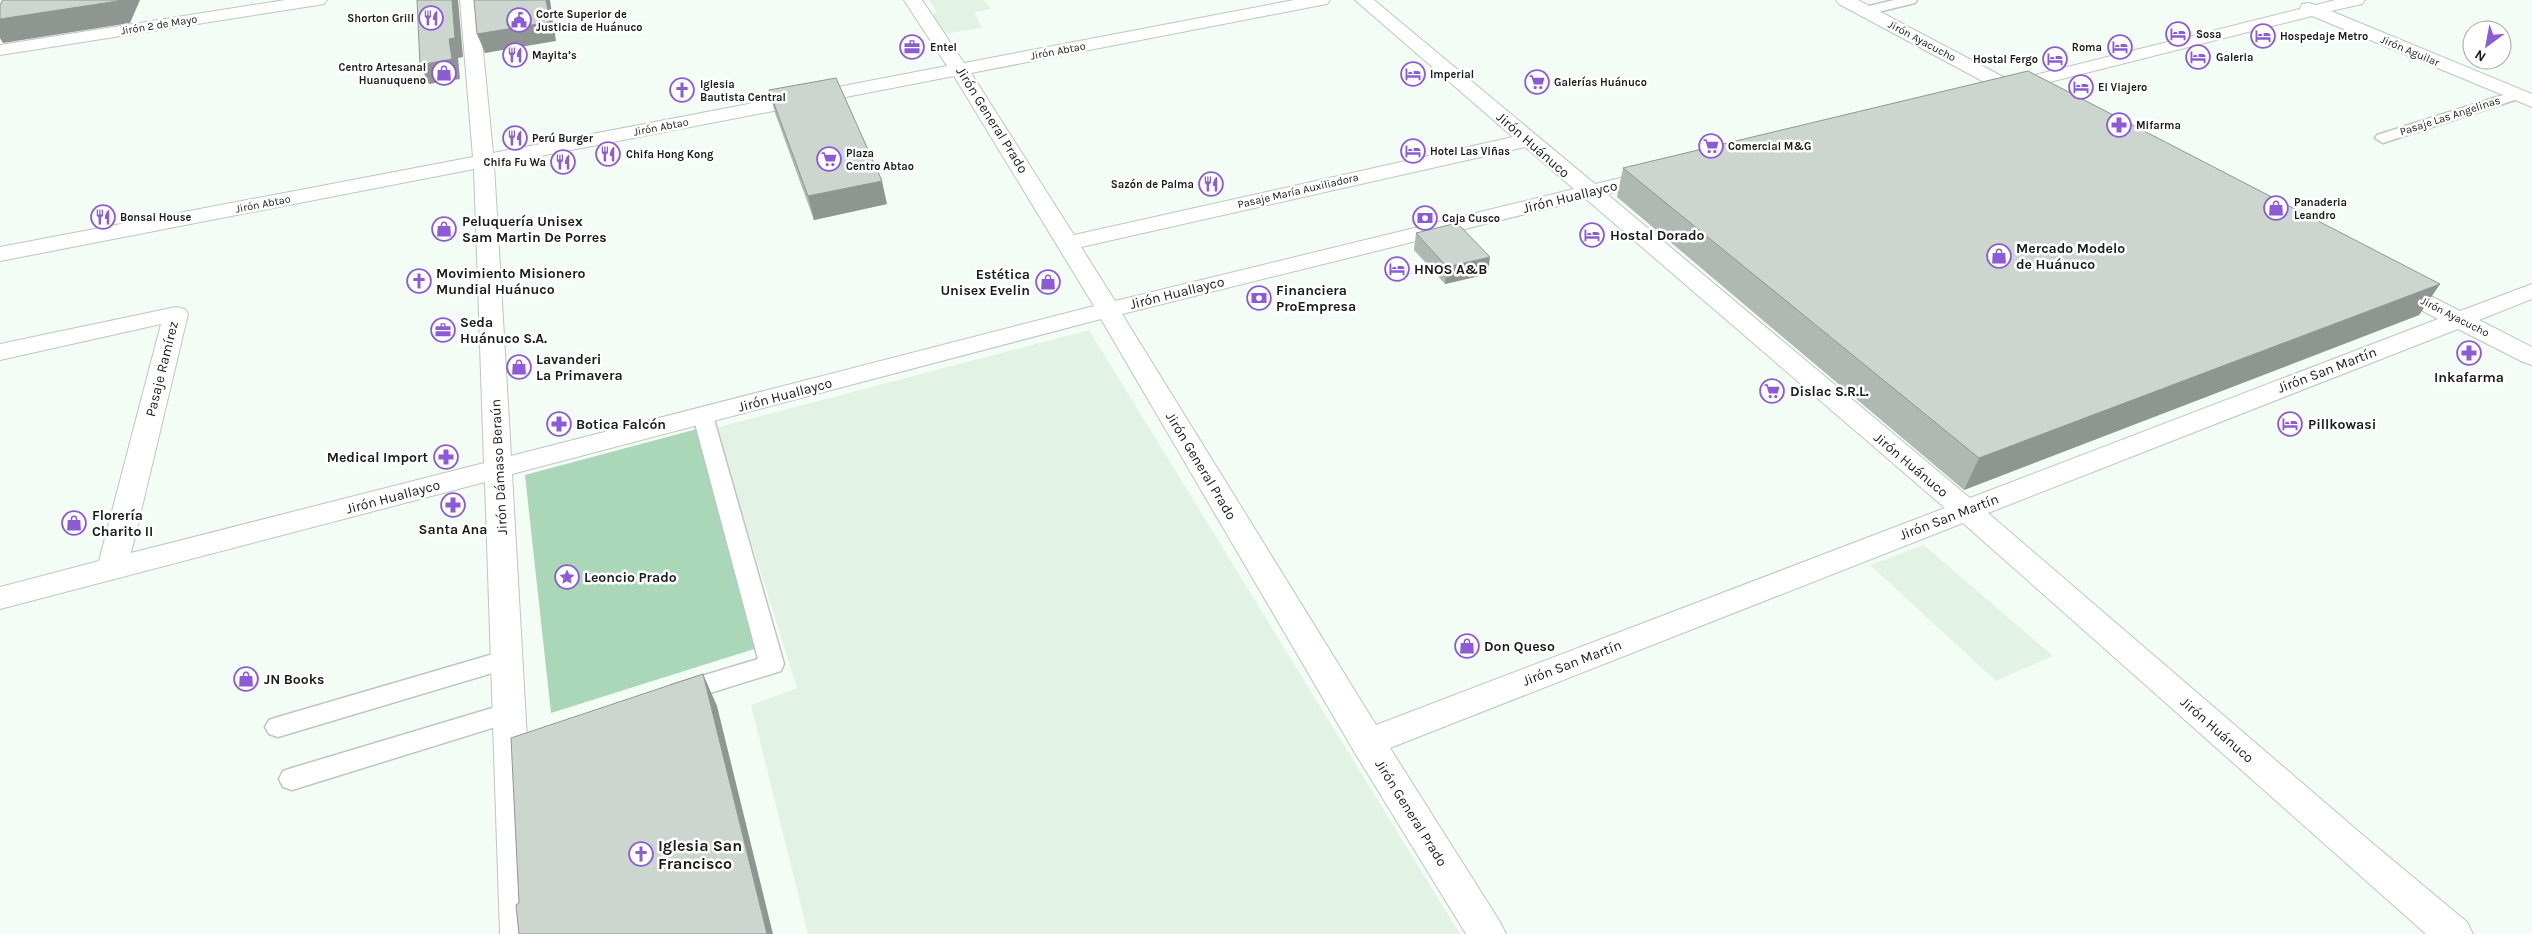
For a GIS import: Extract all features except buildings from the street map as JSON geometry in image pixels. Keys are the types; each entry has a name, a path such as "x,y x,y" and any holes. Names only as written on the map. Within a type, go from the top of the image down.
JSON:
{"street":[{"name":"Jirón 2 de Mayo","path":"0,50 318,0"},
{"name":"Jirón Dámaso Beraún","path":"469,0 484,162 509,713 520,742 519,934"},
{"name":"Jirón General Prado","path":"913,0 960,70 1069,243 1367,743 1487,934"},
{"name":"Jirón Abtao","path":"0,254 1321,0"},
{"name":"Jirón Huánuco","path":"1364,0 1588,192 1966,510 2345,842 2454,934"},
{"name":"Jirón Ayacucho","path":"1845,0 2044,105"},
{"name":"Jirón Aguilar","path":"2288,0 2524,98"},
{"path":"1981,94 2356,0"},
{"name":"Pasaje María Auxiliadora","path":"1069,243 1527,140"},
{"name":"Jirón Huallayco","path":"0,598 499,470 1108,310 1674,171"},
{"name":"Jirón Ayacucho","path":"2379,278 2532,357"},
{"name":"Jirón San Martín","path":"1367,743 2532,291"},
{"name":"Pasaje Ramírez","path":"0,352 176,314 112,570"}],"lane":[{"path":"1866,11 1910,0"},
{"name":"Pasaje Las Angelinas","path":"2383,138 2524,98"},
{"path":"661,698 772,664 703,416"},
{"path":"278,727 507,659"},
{"path":"292,780 509,713"}],"shaded area":[{"path":"929,0 984,0 991,9 974,12 982,28 943,34 933,14 937,12"},
{"path":"1089,330 1460,934 808,934 751,705 797,688 715,428"},
{"path":"1924,545 2053,656 1996,681 1870,565"}],"green space":[{"path":"697,429 754,649 551,713 525,475"}],"place":[{"name":"Shorton Grill","path":"431,18"},
{"name":"Corte Superior de Justicia de Huánuco","path":"519,20"},
{"name":"Sosa","path":"2178,34"},
{"name":"Hospedaje Metro","path":"2263,36"},
{"name":"Entel","path":"912,47"},
{"name":"Roma","path":"2120,47"},
{"name":"Mayita’s","path":"515,55"},
{"name":"Galeria","path":"2198,57"},
{"name":"Hostal Fergo","path":"2055,59"},
{"name":"Centro Artesanal Huanuqueno","path":"444,73"},
{"name":"Imperial","path":"1413,74"},
{"name":"Galerías Huánuco","path":"1537,82"},
{"name":"El Viajero","path":"2081,87"},
{"name":"Iglesia Bautista Central","path":"682,90"},
{"name":"Mifarma","path":"2119,125"},
{"name":"Perú Burger","path":"515,138"},
{"name":"Comercial M&G","path":"1711,146"},
{"name":"Hotel Las Viñas","path":"1413,151"},
{"name":"Chifa Hong Kong","path":"608,154"},
{"name":"Plaza Centro Abtao","path":"829,159"},
{"name":"Chifa Fu Wa","path":"563,162"},
{"name":"Sazón de Palma","path":"1211,184"},
{"name":"Panaderia Leandro","path":"2276,208"},
{"name":"Bonsai House","path":"103,217"},
{"name":"Caja Cusco","path":"1425,218"},
{"name":"Peluquería Unisex Sam Martin De Porres","path":"444,229"},
{"name":"Hostal Dorado","path":"1592,235"},
{"name":"Mercado Modelo de Huánuco","path":"1999,256"},
{"name":"HNOS A&B","path":"1397,269"},
{"name":"Movimiento Misionero Mundial Huánuco","path":"419,281"},
{"name":"Estética Unisex Evelin","path":"1048,282"},
{"name":"Financiera ProEmpresa","path":"1259,298"},
{"name":"Seda Huánuco S.A.","path":"443,330"},
{"name":"Inkafarma","path":"2469,353"},
{"name":"Lavanderi La Primavera","path":"519,367"},
{"name":"Dislac S.R.L.","path":"1772,391"},
{"name":"Botica Falcón","path":"559,424"},
{"name":"Pillkowasi","path":"2290,424"},
{"name":"Medical Import","path":"446,457"},
{"name":"Santa Ana","path":"453,505"},
{"name":"Florería Charito II","path":"74,523"},
{"name":"Leoncio Prado","path":"567,577"},
{"name":"Don Queso","path":"1467,646"},
{"name":"JN Books","path":"246,679"},
{"name":"Iglesia San Francisco","path":"641,854"}]}
